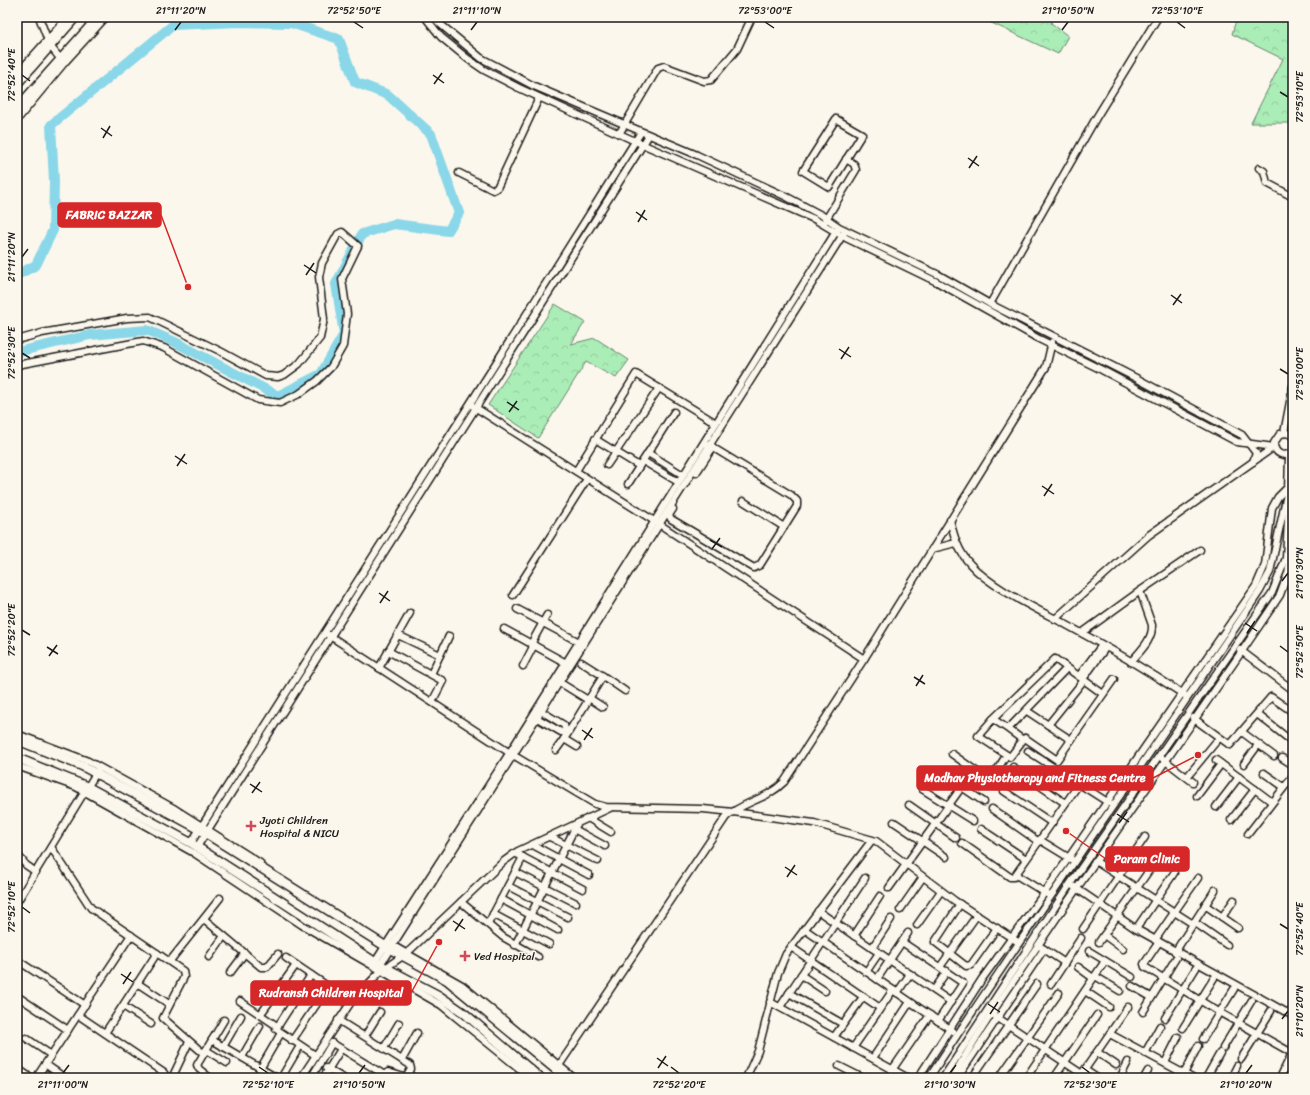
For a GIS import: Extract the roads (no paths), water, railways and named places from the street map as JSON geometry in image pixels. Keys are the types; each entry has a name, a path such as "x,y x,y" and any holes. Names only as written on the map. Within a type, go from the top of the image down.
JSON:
{"highway":[{"path":"17,83 49,43 75,17"},
{"path":"17,109 62,62 99,17"}],"main road":[{"path":"17,740 98,770 204,829 388,945 447,980 558,1068 566,1078"},
{"path":"17,758 86,789 194,845 380,966 438,995 459,1010 540,1078"}],"street":[{"path":"39,17 49,43 62,62"},
{"path":"17,74 49,43 68,17"},
{"path":"17,120 62,62 106,17"},
{"path":"425,17 441,37 476,65 539,98 939,275 990,304 1242,435 1256,453 1253,462"},
{"path":"434,17 439,23 481,58 534,86 641,132 649,134 787,197 827,218 841,231 1051,345 1102,370 1237,442 1274,447 1281,455 1291,453 1289,479 1291,501 1286,558 1272,593 1032,941 993,1014"},
{"path":"629,151 622,135 624,124 658,68 664,66 704,81 711,80 737,49 752,17"},
{"path":"990,304 1096,118 1158,17"},
{"path":"476,65 481,58"},
{"path":"459,173 493,190 497,188 539,98"},
{"path":"836,119 862,134 846,159 830,187 803,171 836,119"},
{"path":"204,829 331,637 641,132"},
{"path":"194,845 325,632 649,134"},
{"path":"824,224 856,170 854,164 846,159"},
{"path":"1259,168 1264,171 1267,183 1293,197"},
{"path":"301,1078 338,1020 380,966 388,945 512,753 579,642 656,523 709,445 716,423 841,231"},
{"path":"709,445 796,499 797,506 760,565 754,568 689,530 672,519 669,515 709,445 841,231"},
{"path":"17,365 143,341 164,348 258,400 280,403 299,394 317,380 332,366 343,346 347,314 342,280 358,246 342,232 338,234 320,270 319,277 324,319 320,338 299,364 284,375 266,376 213,347 150,317 140,316 112,320 42,333 18,340"},
{"path":"574,1078 558,1068 721,824 732,812 766,797 784,782 864,659 1046,367 1052,336"},
{"path":"576,471 636,374 716,423"},
{"path":"1284,433 1293,386"},
{"path":"607,465 658,388"},
{"path":"473,406 587,478 864,659"},
{"path":"628,484 674,412"},
{"path":"1055,619 1149,535 1274,447 1277,436 1284,433 1293,436"},
{"path":"595,439 615,452 678,482"},
{"path":"512,753 537,718 656,523 678,482 709,445"},
{"path":"648,453 683,475"},
{"path":"513,595 587,478"},
{"path":"929,1078 1018,942 1048,894 1057,875 1068,858 1183,694 1261,577 1265,565 1272,508 1278,497 1290,487"},
{"path":"918,1078 1011,937 1063,879 1189,698 1260,591 1270,572 1290,487"},
{"path":"743,501 784,527"},
{"path":"950,520 956,542 971,565 990,580 1042,613 1082,633 1131,662 1183,694 1203,709"},
{"path":"682,540 689,530"},
{"path":"932,549 956,542"},
{"path":"952,1078 1076,888 1203,709 1280,595 1288,573 1293,545"},
{"path":"1082,633 1200,550"},
{"path":"1131,662 1150,638 1152,630 1152,625 1140,591"},
{"path":"517,609 579,642"},
{"path":"379,668 410,613"},
{"path":"523,666 546,615"},
{"path":"504,629 566,663"},
{"path":"325,632 512,753 595,804 612,807 703,809 732,812 814,823 876,841 941,891 1018,942"},
{"path":"398,635 440,655"},
{"path":"431,674 449,636"},
{"path":"1048,725 1104,646"},
{"path":"1236,647 1293,690"},
{"path":"388,652 443,681 432,702"},
{"path":"1023,740 1010,757 978,736 993,719 1055,659 1103,694"},
{"path":"581,662 625,691"},
{"path":"1008,729 1067,668"},
{"path":"556,750 603,676"},
{"path":"993,719 1023,740 1025,738 1057,760 1114,679"},
{"path":"559,682 603,707"},
{"path":"1188,715 1230,745 1271,697 1293,712"},
{"path":"541,711 564,725 567,732"},
{"path":"1026,711 1071,740"},
{"path":"1257,714 1290,740"},
{"path":"537,718 561,732 567,732"},
{"path":"1242,732 1274,756"},
{"path":"17,734 88,761 98,770 36,872 20,892 17,902"},
{"path":"1187,777 1219,738"},
{"path":"564,739 577,747"},
{"path":"1244,764 1258,745"},
{"path":"1028,751 1113,806"},
{"path":"952,754 997,786"},
{"path":"1159,756 1193,782"},
{"path":"1282,758 1293,765"},
{"path":"990,781 1004,759"},
{"path":"1216,760 1272,802"},
{"path":"1196,796 1221,764"},
{"path":"17,766 86,789 194,853 302,925 380,966 450,1012 531,1078"},
{"path":"1013,767 1065,803"},
{"path":"889,888 974,770"},
{"path":"938,771 984,802"},
{"path":"1264,773 1284,787"},
{"path":"1248,834 1293,776"},
{"path":"1216,807 1239,777"},
{"path":"962,844 1010,877 1016,875 1079,784"},
{"path":"922,789 973,821"},
{"path":"1231,820 1255,789"},
{"path":"1004,791 1052,823"},
{"path":"909,805 956,838"},
{"path":"380,966 405,954 503,862 515,853 575,826 612,807"},
{"path":"992,809 1039,841 1075,862"},
{"path":"588,818 611,832"},
{"path":"894,822 946,857"},
{"path":"515,945 575,826"},
{"path":"575,826 605,846"},
{"path":"981,829 1026,860"},
{"path":"550,837 598,861"},
{"path":"1082,929 1146,837"},
{"path":"746,1078 758,1051 778,973 790,947 872,840"},
{"path":"533,845 590,875"},
{"path":"51,847 91,908 180,968 184,974 163,1015 164,1021 189,1042 204,1052 227,1063"},
{"path":"1099,942 1162,852"},
{"path":"515,853 583,890"},
{"path":"17,854 26,865 36,872"},
{"path":"488,924 523,857"},
{"path":"1095,861 1227,945"},
{"path":"515,872 576,903"},
{"path":"1136,929 1174,873"},
{"path":"1016,875 1048,894"},
{"path":"1057,875 1136,929 1157,941 1175,955 1293,1016"},
{"path":"900,910 923,877"},
{"path":"780,1007 865,878"},
{"path":"1198,878 1174,912 1144,965 1200,1001 1293,1052 1280,1078"},
{"path":"508,886 568,917"},
{"path":"1143,1012 1193,923 1216,890"},
{"path":"917,926 941,891"},
{"path":"854,936 880,896"},
{"path":"170,961 220,898"},
{"path":"500,899 558,930"},
{"path":"1222,917 1234,900"},
{"path":"461,902 515,945 538,956"},
{"path":"960,904 935,942 966,966 969,966 997,928"},
{"path":"1205,905 1238,928"},
{"path":"818,911 951,1002"},
{"path":"493,914 549,944"},
{"path":"940,967 977,915"},
{"path":"204,918 245,954 264,968 278,954"},
{"path":"872,948 891,919"},
{"path":"804,929 957,1034"},
{"path":"877,979 908,933"},
{"path":"36,1078 131,935"},
{"path":"209,957 224,936"},
{"path":"1104,936 1123,949"},
{"path":"1051,984 1081,938"},
{"path":"1032,941 1065,963"},
{"path":"902,942 963,983 938,1021"},
{"path":"790,947 880,1008"},
{"path":"943,1078 955,1072 993,1014 1044,949"},
{"path":"1089,951 1132,977"},
{"path":"105,1033 157,953"},
{"path":"866,972 879,953"},
{"path":"230,973 245,954"},
{"path":"286,958 351,1002"},
{"path":"17,960 85,1005"},
{"path":"1026,1078 1105,961"},
{"path":"260,1014 296,965"},
{"path":"1078,967 1120,991"},
{"path":"1165,1018 1184,990 1196,968"},
{"path":"934,990 946,971"},
{"path":"853,1048 880,1008 910,974"},
{"path":"277,1026 311,975"},
{"path":"801,975 825,991"},
{"path":"1183,1028 1214,978"},
{"path":"137,983 169,1004"},
{"path":"955,1072 973,1078 1037,984"},
{"path":"1132,986 1151,997"},
{"path":"292,1041 328,987"},
{"path":"1203,1039 1234,989"},
{"path":"1085,991 1109,1007"},
{"path":"789,993 844,1024"},
{"path":"999,1078 1059,994"},
{"path":"17,996 68,1030"},
{"path":"834,1037 863,997"},
{"path":"1206,1078 1252,1000"},
{"path":"240,1001 277,1026 276,1029 280,1033 315,1056"},
{"path":"770,1002 908,1078"},
{"path":"873,1058 910,1002"},
{"path":"122,1006 151,1024"},
{"path":"1082,1074 1128,1007"},
{"path":"1241,1059 1271,1011"},
{"path":"365,1036 380,1012"},
{"path":"993,1014 1082,1074 1097,1078"},
{"path":"78,1015 164,1073 166,1078"},
{"path":"1054,1078 1097,1015"},
{"path":"223,1046 241,1016"},
{"path":"891,1078 894,1070 930,1016"},
{"path":"210,1078 197,1067 204,1052 224,1020"},
{"path":"311,1078 332,1043 381,1076 392,1072 407,1078 411,1067 384,1048 338,1020"},
{"path":"384,1048 399,1023"},
{"path":"242,1057 260,1026"},
{"path":"1145,1053 1160,1026"},
{"path":"260,1068 280,1033"},
{"path":"402,1060 417,1033"},
{"path":"1110,1034 1192,1078"},
{"path":"1164,1063 1178,1037"},
{"path":"26,1038 51,1054"},
{"path":"212,1040 277,1078"},
{"path":"172,1078 189,1042"},
{"path":"281,1078 300,1046"},
{"path":"1184,1074 1198,1046"},
{"path":"322,1078 341,1049"},
{"path":"1097,1052 1116,1065"},
{"path":"1120,1078 1128,1062"},
{"path":"45,1064 65,1078"},
{"path":"320,1064 343,1078"},
{"path":"839,1066 863,1078"},
{"path":"1231,1078 1237,1066"},
{"path":"17,1068 31,1078"},
{"path":"1144,1078 1148,1071"}],"waterway":[{"path":"17,352 90,335 147,330 173,341 278,396 321,374 344,334 336,284 362,234 394,224 448,231 459,213 431,134 388,95 355,82 339,39 291,23 239,22 173,25 178,17"},
{"path":"17,275 36,265 53,230 54,181 51,125 173,25"}],"place":[{"name":"FABRIC BAZZAR","path":"188,287"},
{"name":"Madhav Physiotherapy and Fitness Centre","path":"1198,755"},
{"name":"Jyoti Children Hospital & NICU","path":"251,826"},
{"name":"Param Clinic","path":"1066,831"},
{"name":"Rudransh Children Hospital","path":"439,942"},
{"name":"Ved Hospital","path":"465,956"}]}
